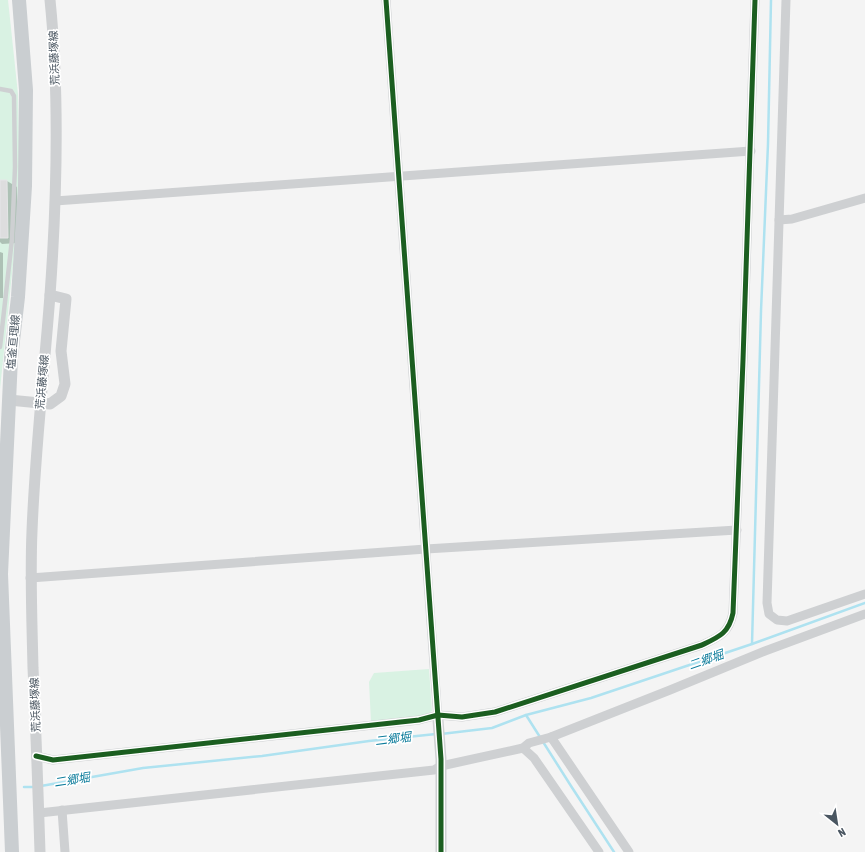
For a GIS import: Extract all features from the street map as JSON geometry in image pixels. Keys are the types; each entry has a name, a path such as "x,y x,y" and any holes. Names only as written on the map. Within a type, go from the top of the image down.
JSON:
{"main road":[{"name":"塩釜亘理線","path":"12,852 1,574 4,400 11,358 18,297 25,186 26,90 19,0"}],"street":[{"name":"荒浜藤塚線","path":"38,809 30,578 38,419 50,295 57,150 54,41 50,0"},
{"path":"386,0 441,762 441,852"},
{"path":"36,760 61,760 419,720 462,717 495,712 702,645 724,632 731,623 733,613 755,0"},
{"path":"786,0 767,603 769,614 777,620 787,621 865,594"},
{"path":"55,201 750,151"},
{"path":"779,220 792,219 865,198"},
{"path":"4,400 50,404 61,396 65,384 61,352 66,299 50,295"},
{"path":"30,578 426,549 737,530"},
{"path":"40,852 38,809 62,810 434,770 441,762 526,746 765,651 865,614"},
{"path":"549,737 629,852"},
{"path":"526,746 599,852"},
{"path":"62,810 65,852"}],"lane":[{"path":"0,89 11,91 14,96 15,167 12,239 0,347"}],"green space":[{"path":"0,0 8,0 18,94 20,197 0,389"},
{"path":"429,669 432,711 424,716 371,722 369,682 374,673"}],"building":[{"path":"0,180 7,180 8,238 0,238"}],"waterway":[{"path":"752,644 761,311 768,144 771,0"},
{"name":"二郷堀","path":"441,734 492,728 526,715 591,698 752,644 865,603"},
{"path":"526,715 614,852"},
{"name":"二郷堀","path":"41,786 143,768 262,756 369,741 436,734"},
{"name":"二郷堀","path":"24,787 34,787"}],"cycle path":[{"path":"386,0 441,759 441,852"},
{"path":"36,756 53,760 419,720 438,715 462,717 495,712 702,645 718,637 726,630 733,613 755,0"}]}
